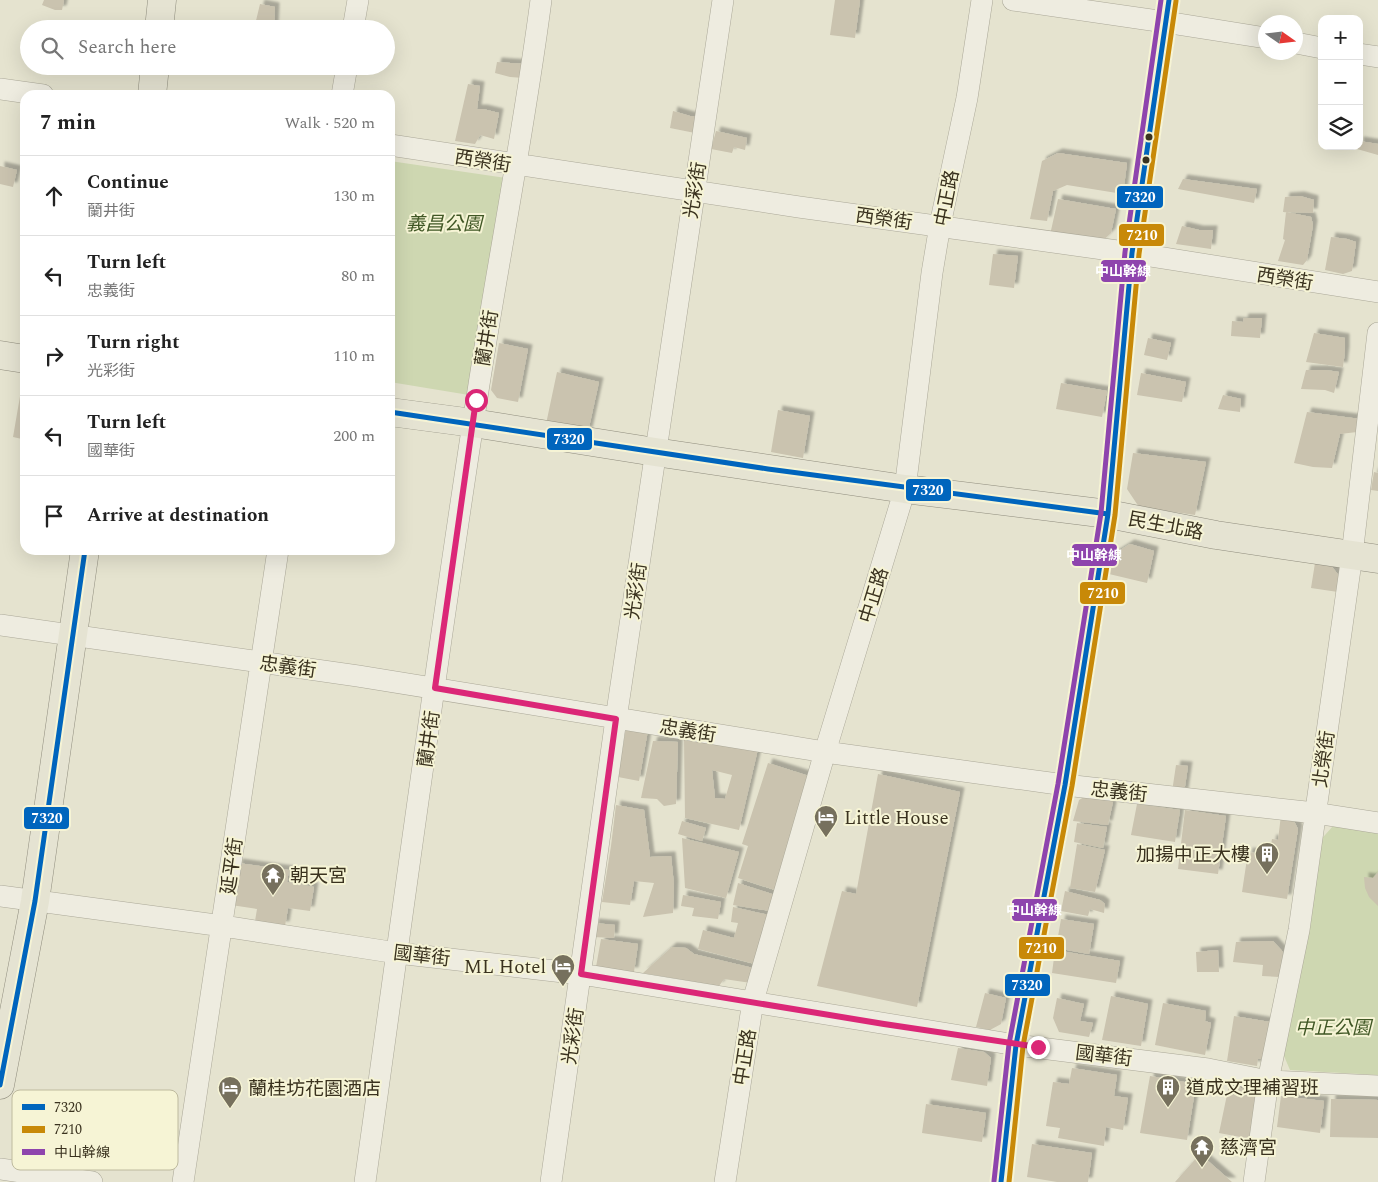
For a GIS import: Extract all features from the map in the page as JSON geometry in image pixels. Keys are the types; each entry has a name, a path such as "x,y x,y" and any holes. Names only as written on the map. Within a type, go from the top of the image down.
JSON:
{"main road":[{"path":"160,20 162,0"},
{"path":"153,90 154,75"},
{"path":"0,356 20,358"},
{"name":"民生北路","path":"395,413 904,489 1108,514 1216,535 1365,557"},
{"path":"0,1085 35,901 84,555"}],"street":[{"path":"355,20 358,0"},
{"name":"蘭井街","path":"365,1182 473,423 528,95 541,0"},
{"name":"光彩街","path":"551,1182 616,719 723,0"},
{"name":"中正路","path":"724,1182 753,1001 904,489 932,273 966,98 982,0"},
{"path":"1013,0 1258,37"},
{"path":"1001,1182 1016,1045 1065,785 1108,514 1132,253 1169,0"},
{"path":"1303,44 1318,47"},
{"path":"1363,55 1378,57"},
{"path":"343,90 345,75"},
{"path":"0,88 20,91"},
{"name":"西榮街","path":"395,146 515,165 1132,253 1378,292"},
{"name":"北榮街","path":"1254,1182 1268,1081 1299,930 1315,813 1365,557 1378,333"},
{"name":"延平街","path":"183,1182 277,555"},
{"name":"忠義街","path":"0,624 435,688 825,752 1065,785 1315,813 1378,823"},
{"name":"國華街","path":"0,896 222,926 397,953 581,974 1016,1045 1208,1069 1268,1081 1378,1086"},
{"path":"0,1169 92,1182"}],"green space":[{"name":"義昌公園","path":"395,162 506,178 469,395 395,383"},
{"name":"中正公園","path":"1333,826 1378,833 1378,1075 1290,1070 1284,1056 1317,844"}],"building":[{"path":"44,0 64,0 62,10 55,10 42,5"},
{"path":"835,0 860,0 855,38 830,35"},
{"path":"260,4 275,7 274,20 256,20"},
{"path":"497,62 526,64 524,78 495,73"},
{"path":"468,84 480,86 477,109 499,113 494,139 480,135 475,144 455,141"},
{"path":"673,111 702,117 700,134 670,128"},
{"path":"716,131 747,138 745,150 734,147 732,153 711,149"},
{"path":"1363,142 1378,144 1378,155 1360,150 1363,150"},
{"path":"1058,153 1127,163 1123,194 1067,185 1053,191 1047,221 1030,219 1042,161"},
{"path":"0,166 17,170 13,187 0,184"},
{"path":"1183,179 1257,189 1254,203 1178,189"},
{"path":"1300,196 1314,200 1313,213 1283,212 1285,197"},
{"path":"1058,199 1116,209 1111,233 1100,243 1050,235"},
{"path":"1286,212 1311,217 1313,225 1307,260 1303,265 1278,261 1285,240 1283,239"},
{"path":"1182,226 1199,230 1213,230 1211,249 1176,244"},
{"path":"1331,237 1356,242 1352,271 1343,274 1325,270"},
{"path":"993,254 1018,256 1014,288 989,285"},
{"path":"1244,318 1262,318 1260,338 1231,336 1232,321 1243,322"},
{"path":"1314,333 1345,338 1343,367 1306,362"},
{"path":"1148,338 1171,343 1167,360 1144,355"},
{"path":"499,343 528,349 518,402 497,398 491,390"},
{"path":"1306,370 1339,372 1334,393 1325,390 1301,389"},
{"path":"557,372 599,382 588,432 546,424"},
{"path":"1141,373 1186,382 1182,402 1137,395"},
{"path":"1061,383 1107,391 1102,417 1056,409"},
{"path":"1223,395 1241,399 1240,412 1218,409"},
{"path":"20,396 20,439 13,437"},
{"path":"778,410 810,416 803,458 771,452"},
{"path":"1307,412 1360,419 1357,432 1340,434 1332,468 1294,463"},
{"path":"1133,453 1206,462 1195,515 1139,507 1127,489"},
{"path":"1374,472 1378,473 1378,491 1371,490"},
{"path":"1130,544 1154,551 1147,583 1109,574 1114,554"},
{"path":"1315,563 1332,567 1341,578 1338,592 1311,588"},
{"path":"626,728 648,730 639,781 618,777"},
{"path":"684,739 758,749 739,830 685,818","holes":["712,770 732,775 725,799 715,798"]},
{"path":"653,741 678,742 676,804 664,806 657,799 641,798"},
{"path":"768,763 812,777 775,890 738,878 748,846 742,844"},
{"path":"1176,765 1188,766 1184,793 1172,792"},
{"path":"878,774 960,792 917,1007 817,986 842,891 856,894"},
{"path":"1091,793 1114,797 1108,825 1073,821 1079,800"},
{"path":"1137,804 1180,810 1175,842 1131,835"},
{"path":"616,805 644,810 650,857 671,856 674,885 673,913 643,917 654,883 634,881 630,905 602,902"},
{"path":"1185,810 1226,816 1218,874 1178,869"},
{"name":"加揚中正大樓","path":"1281,815 1292,817 1298,829 1287,899 1242,892 1248,852 1269,855 1272,839 1278,840"},
{"path":"682,821 706,828 702,841 678,834"},
{"path":"1077,823 1107,827 1103,848 1074,842"},
{"path":"682,838 739,852 726,898 685,888"},
{"path":"1077,844 1105,850 1095,892 1070,888"},
{"name":"朝天宮","path":"238,863 289,870 287,882 314,887 310,911 288,908 285,926 255,921 257,909 231,905"},
{"path":"1378,872 1378,906 1369,897 1365,888 1364,877 1373,878"},
{"path":"738,883 775,895 771,911 733,905"},
{"path":"1065,891 1100,900 1105,904 1104,913 1090,909 1088,916 1061,911"},
{"path":"683,895 721,902 718,919 692,916 694,908 681,906"},
{"path":"733,907 769,915 755,964 698,949 703,930 734,938 738,923 731,922"},
{"path":"1061,919 1094,924 1089,954 1056,948"},
{"path":"594,923 615,925 614,938 593,937"},
{"path":"601,939 638,944 634,972 596,967"},
{"path":"1273,941 1283,952 1279,977 1262,976 1263,965 1233,962 1236,942"},
{"path":"672,947 686,948 694,954 753,968 751,983 724,979 719,986 643,973"},
{"path":"1055,950 1120,961 1116,983 1052,973"},
{"path":"1218,950 1219,972 1197,972 1196,952"},
{"path":"985,993 1006,998 1001,1024 990,1030 976,1027"},
{"path":"1111,996 1148,1004 1141,1046 1102,1040"},
{"path":"1057,998 1084,1004 1080,1021 1093,1023 1089,1037 1059,1032 1053,1018"},
{"path":"1163,1003 1206,1011 1205,1021 1211,1023 1205,1055 1155,1045"},
{"path":"1234,1016 1270,1022 1263,1059 1258,1059 1257,1066 1227,1061"},
{"path":"958,1048 984,1052 991,1058 987,1086 951,1080"},
{"path":"1072,1068 1117,1075 1114,1096 1128,1098 1123,1130 1106,1127 1104,1146 1058,1138 1060,1128 1046,1126 1053,1082 1069,1084"},
{"name":"道成文理補習班","path":"1150,1076 1196,1084 1187,1140 1140,1133"},
{"path":"1229,1085 1257,1092 1256,1140 1219,1133"},
{"path":"1281,1096 1324,1101 1320,1133 1277,1127"},
{"path":"1331,1099 1378,1100 1378,1138 1330,1137"},
{"path":"926,1104 986,1113 982,1142 922,1133"},
{"path":"1032,1144 1092,1153 1088,1182 1057,1182 1027,1177"},
{"name":"慈濟宮","path":"1200,1154 1232,1182 1175,1182"}],"transit line":[{"name":"中山幹線","path":"994,1181 1009,1044 1058,784 1101,513 1125,252 1161,0"},
{"name":"7320","path":"1001,1182 1016,1045 1065,785 1108,514 1132,253 1169,0"},
{"name":"7210","path":"1009,1182 1023,1046 1072,786 1115,515 1139,254 1176,1"},
{"name":"7320","path":"395,413 768,469 1108,514"},
{"name":"7320","path":"0,1085 35,901 84,555"}],"place":[{"name":"Little House","path":"826,838"},
{"name":"加揚中正大樓","path":"1267,875"},
{"name":"朝天宮","path":"273,896"},
{"name":"ML Hotel","path":"563,987"},
{"name":"道成文理補習班","path":"1168,1108"},
{"name":"蘭桂坊花園酒店","path":"230,1109"},
{"name":"慈濟宮","path":"1202,1168"}],"route":[{"path":"476,400 435,688 616,719 581,974 884,1024 1038,1047"}]}
